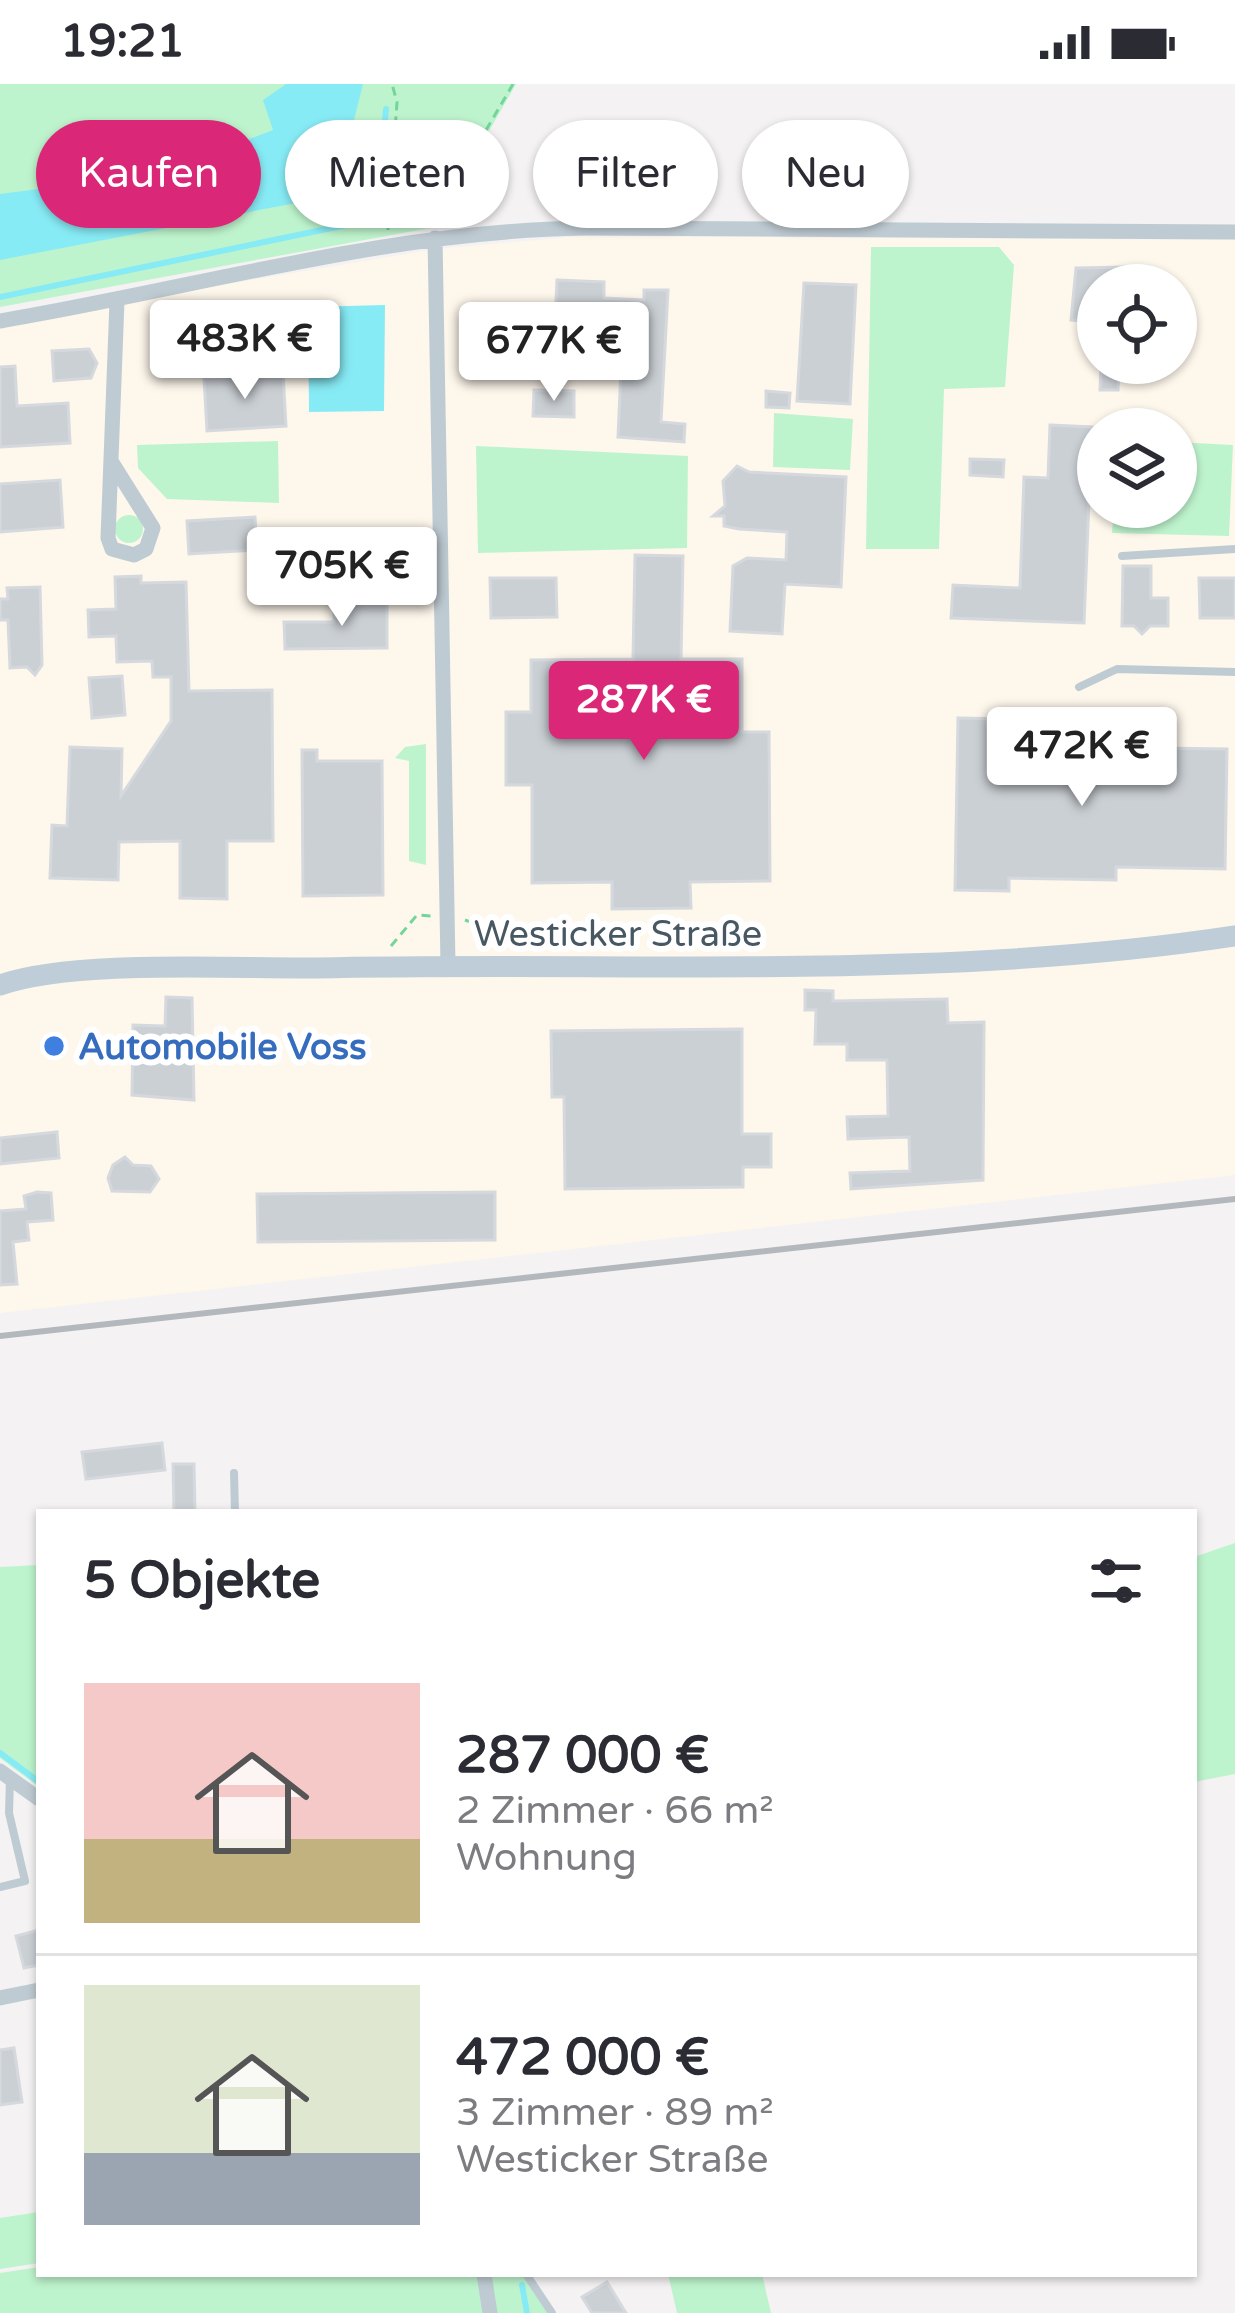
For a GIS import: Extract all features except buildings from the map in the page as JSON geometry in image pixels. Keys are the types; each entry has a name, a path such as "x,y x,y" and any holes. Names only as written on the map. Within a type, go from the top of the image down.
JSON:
{"main road":[{"name":"Westicker Straße","path":"0,985 59,974 448,965 941,962 1235,936"}],"street":[{"path":"0,321 435,238 577,228 1235,232"},
{"path":"435,238 448,965"},
{"path":"111,461 153,528 146,549 134,555 112,549 108,538 117,301"},
{"path":"5,1774 36,1797"},
{"path":"0,1999 36,1991"},
{"path":"484,2277 490,2313"}],"lane":[{"path":"1122,556 1235,549"},
{"path":"1079,687 1117,669 1235,672"},
{"path":"234,1473 235,1509"},
{"path":"0,1887 25,1881 5,1774"},
{"path":"528,2277 553,2313"}],"path":[{"path":"387,244 397,102 392,84"},
{"path":"435,238 433,217 446,207 513,84"},
{"path":"384,948 395,946 417,915 478,921 499,936 518,940 622,946"}],"shaded area":[{"path":"580,236 1235,240 1235,1175 0,1313 0,322 436,249"}],"green space":[{"path":"0,84 516,84 495,120 285,120 285,228 430,228 0,307"},
{"path":"871,247 999,247 1014,265 1005,387 944,389 939,549 866,549"},
{"path":"774,413 853,419 850,470 773,467"},
{"path":"278,441 279,503 167,499 138,468 137,445"},
{"path":"1197,443 1233,445 1229,536 1112,533 1112,528 1197,528"},
{"path":"476,446 688,456 687,548 478,553"},
{"path":"129,515 139,519 143,529 139,539 129,543 119,539 115,529 119,519"},
{"path":"426,744 426,865 409,861 409,761 395,758 405,747"},
{"path":"1235,1543 1235,1774 1197,1781 1197,1556"},
{"path":"36,1565 36,1785 0,1758 0,1567"},
{"path":"36,2212 36,2263 0,2269 0,2218"},
{"path":"36,2267 36,2277 481,2277 487,2313 0,2313 0,2273"},
{"path":"487,2277 527,2277 551,2313 493,2313"},
{"path":"669,2277 763,2277 771,2313 677,2313"}],"water":[{"path":"286,84 363,84 354,120 285,120 285,205 261,210 261,135 273,130 263,100"},
{"path":"36,189 36,228 166,228 0,260 0,194"},
{"path":"385,305 384,411 309,412 308,307"}],"waterway":[{"path":"0,297 370,220 376,214 386,109"},
{"path":"0,1753 36,1780"},
{"path":"522,2285 527,2313"}],"railway":[{"path":"0,1336 1235,1199"}],"place":[{"name":"Automobile Voss","path":"54,1046"}]}
